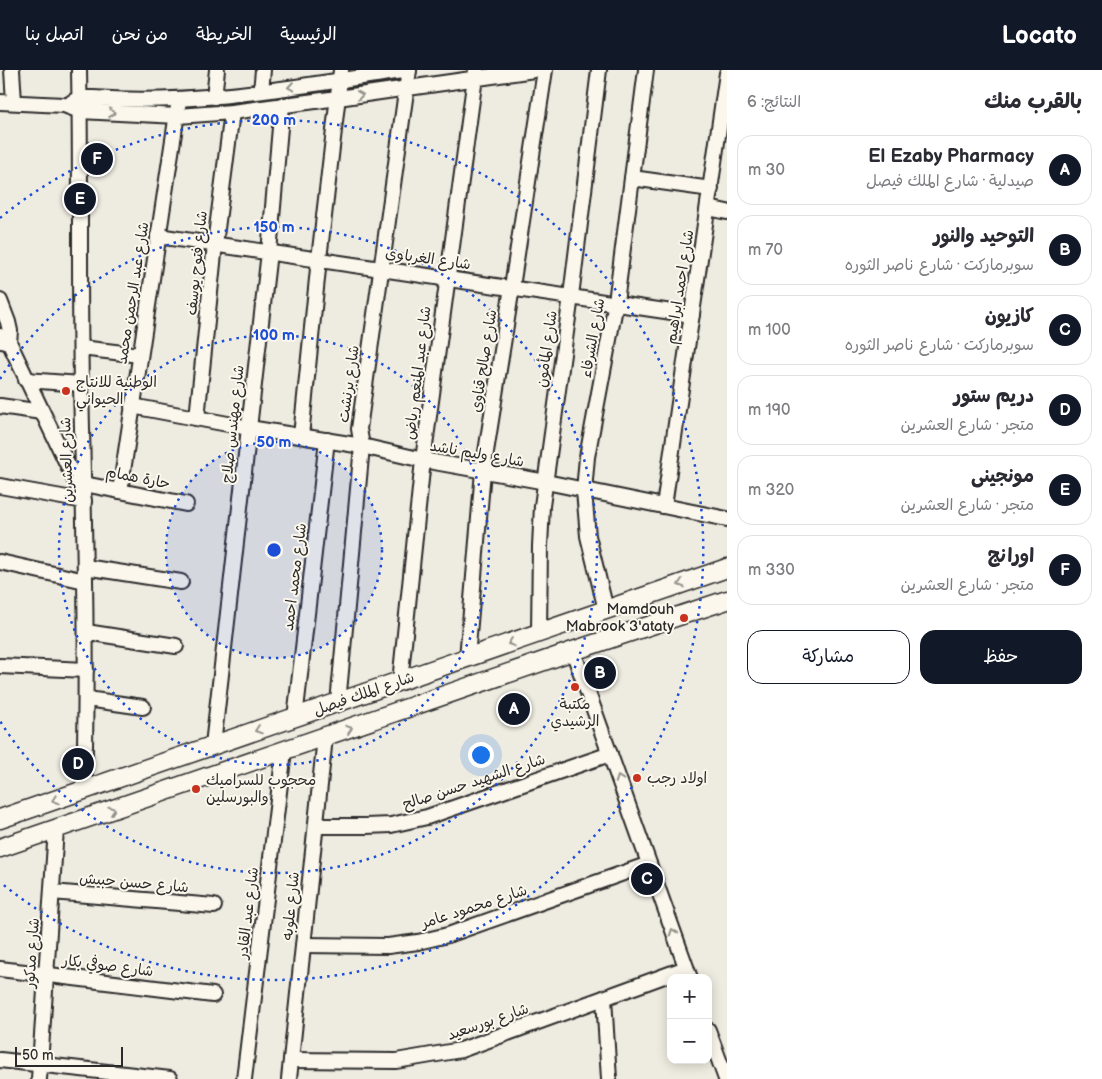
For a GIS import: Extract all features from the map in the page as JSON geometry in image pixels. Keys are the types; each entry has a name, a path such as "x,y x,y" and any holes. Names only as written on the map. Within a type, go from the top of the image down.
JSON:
{"main road":[{"name":"شارع الملك فيصل","path":"0,819 727,568"},
{"name":"شارع الملك فيصل","path":"0,848 727,600"}],"street":[{"path":"12,70 7,102 64,105 214,97 261,91 341,75 409,70"},
{"name":"شارع العشرين","path":"79,70 81,384 87,699 84,790"},
{"path":"214,97 217,70"},
{"path":"261,91 263,70"},
{"name":"شارع برنشت","path":"338,703 362,446 359,429 409,70"},
{"path":"80,105 178,116 232,112 407,89 476,74 534,70"},
{"name":"شارع صالح قناوى","path":"467,658 483,471 545,70"},
{"name":"شارع المأمون","path":"539,633 540,522 599,70"},
{"name":"شارع الشرفاء","path":"606,610 588,536 584,491 588,458 616,302 646,70"},
{"name":"شارع احمد ابراهيم","path":"664,506 727,72"},
{"name":"شارع عبد المنعم رياض","path":"400,682 423,460 476,74"},
{"path":"300,436 341,75"},
{"name":"شارع عبد الرحمن محمد","path":"120,491 179,100"},
{"name":"شارع مهندس صلاح","path":"213,745 269,252 282,106"},
{"name":"شارع فتوح يوسف","path":"197,418 215,244 232,112"},
{"path":"632,178 711,189"},
{"path":"708,208 727,212"},
{"name":"شارع الغرباوى","path":"158,236 616,302 692,315"},
{"path":"0,301 10,330 3,339 26,380 84,500"},
{"path":"81,348 140,355"},
{"path":"26,380 81,384"},
{"path":"0,406 42,412"},
{"name":"شارع وليم ناشد","path":"132,406 249,428 362,446 423,460 727,518"},
{"name":"شارع محمد احمد","path":"295,718 327,440"},
{"name":"حارة همام","path":"84,484 186,504"},
{"path":"0,486 84,500"},
{"path":"0,562 85,581"},
{"path":"85,567 181,582"},
{"path":"86,632 176,646"},
{"path":"573,651 688,973"},
{"path":"0,666 86,670"},
{"path":"87,699 143,707"},
{"name":"شارع علوبه","path":"289,1079 325,737"},
{"name":"شارع عبد القادر","path":"244,1079 284,751"},
{"name":"شارع الشهيد حسن صالح","path":"316,826 391,825 427,817 610,754"},
{"name":"شارع مدكور","path":"39,1079 56,829"},
{"name":"شارع محمود عامر","path":"303,945 388,946 448,935 649,864"},
{"name":"شارع حسن حبيش","path":"52,892 214,906"},
{"name":"شارع صوفي بكار","path":"0,969 213,995"},
{"name":"شارع بورسعيد","path":"291,1060 396,1061 461,1050 604,998 688,973"},
{"path":"604,998 609,1079"},
{"path":"712,1041 726,1079"},
{"path":"0,1060 170,1079"}],"place":[{"name":"اورانج","path":"97,159"},
{"name":"مونجينى","path":"80,199"},
{"name":"الوطنية للانتاج الحيواني","path":"66,391"},
{"name":"Mamdouh Mabrook 3'ataty","path":"684,618"},
{"name":"التوحيد والنور","path":"600,673"},
{"name":"مكتبة الرشيدي","path":"575,687"},
{"name":"El Ezaby Pharmacy","path":"514,709"},
{"name":"دريم ستور","path":"78,764"},
{"name":"اولاد رجب","path":"637,778"},
{"name":"محجوب للسراميك والبورسلين","path":"196,789"},
{"name":"كازيون","path":"647,879"}]}
